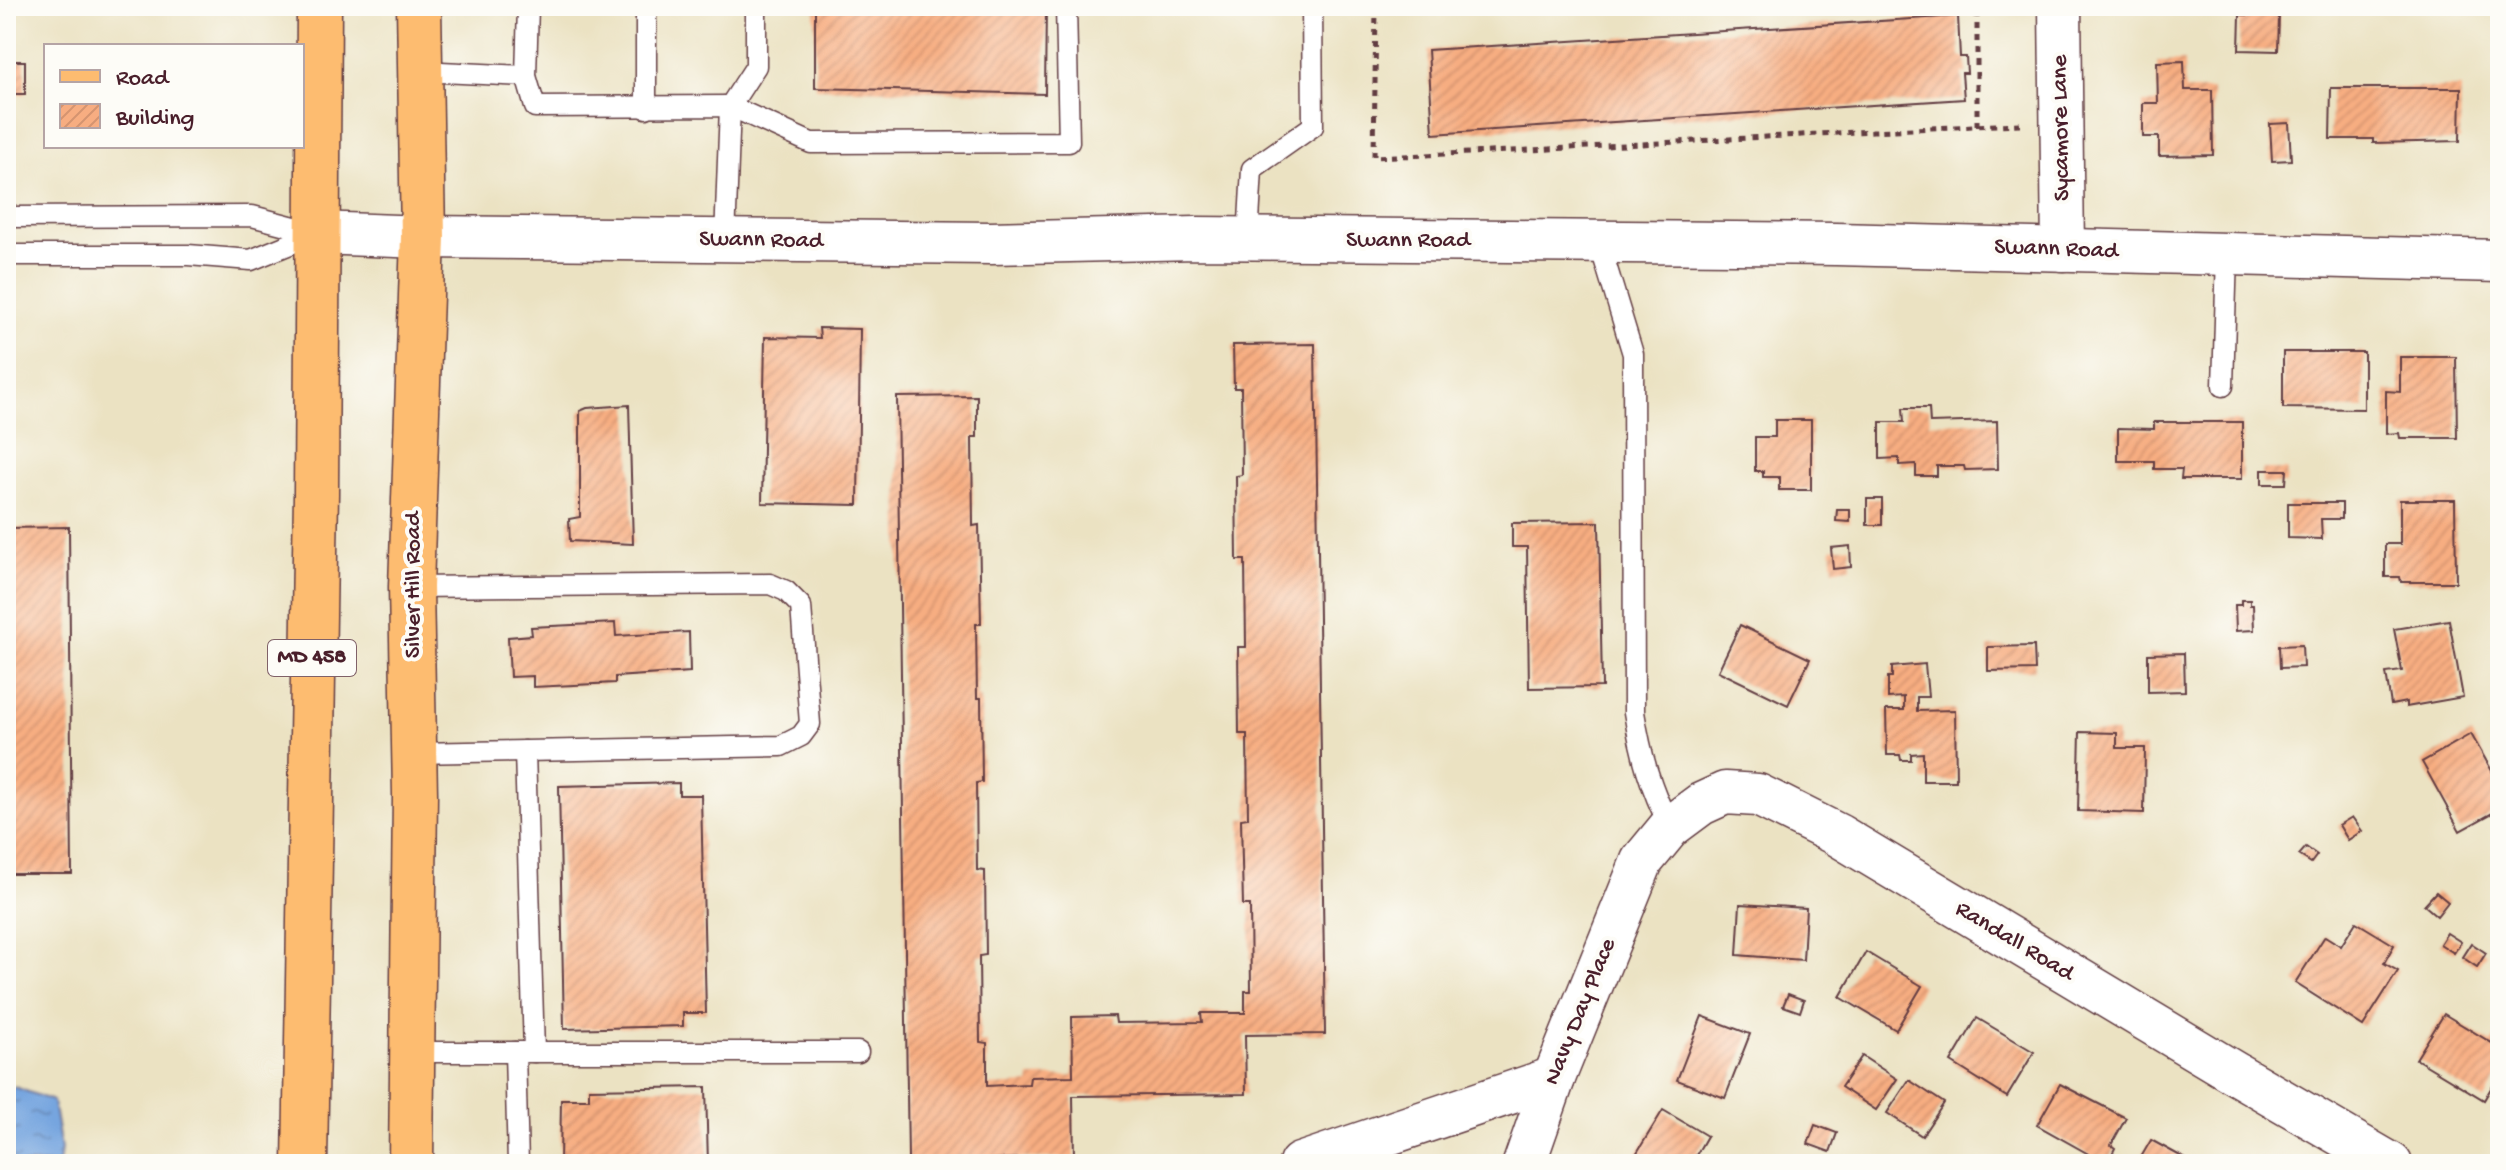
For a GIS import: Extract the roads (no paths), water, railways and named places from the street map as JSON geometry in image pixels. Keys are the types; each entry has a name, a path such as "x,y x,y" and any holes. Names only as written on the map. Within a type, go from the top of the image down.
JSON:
{"main road":[{"name":"MD 458","path":"305,1164 316,479 319,6"},
{"name":"Silver Hill Road","path":"411,1164 414,753 411,587 423,237 419,6"}],"street":[{"name":"Sycamore Lane","path":"2060,6 2063,250"},
{"name":"Swann Road","path":"317,233 423,237 991,243 1196,238 1836,244 2500,261"},
{"name":"Randall Road","path":"1642,861 1670,827 1701,804 1725,793 1758,795 1838,835 2391,1164"},
{"name":"Navy Day Place","path":"1524,1164 1554,1078 1642,861"},
{"path":"1300,1164 1554,1078"}],"lane":[{"path":"528,6 526,76 535,107 730,106 811,143 1069,142 1066,6"},
{"path":"646,6 646,108"},
{"path":"725,240 730,106 756,66 756,6"},
{"path":"1248,239 1252,169 1313,126 1312,6"},
{"path":"420,71 526,76"},
{"path":"6,217 252,216 317,233"},
{"path":"6,255 188,255 251,260 317,233"},
{"path":"1599,242 1633,354 1634,712 1651,789 1670,827"},
{"path":"2223,386 2227,254"},
{"path":"411,587 770,584 786,591 801,606 810,724 801,736 781,746 414,753"},
{"path":"518,1164 525,1052 525,751"},
{"path":"414,1052 858,1052"}],"water":[{"path":"15,1087 53,1101 61,1149 59,1164 6,1164 6,1088"}]}
